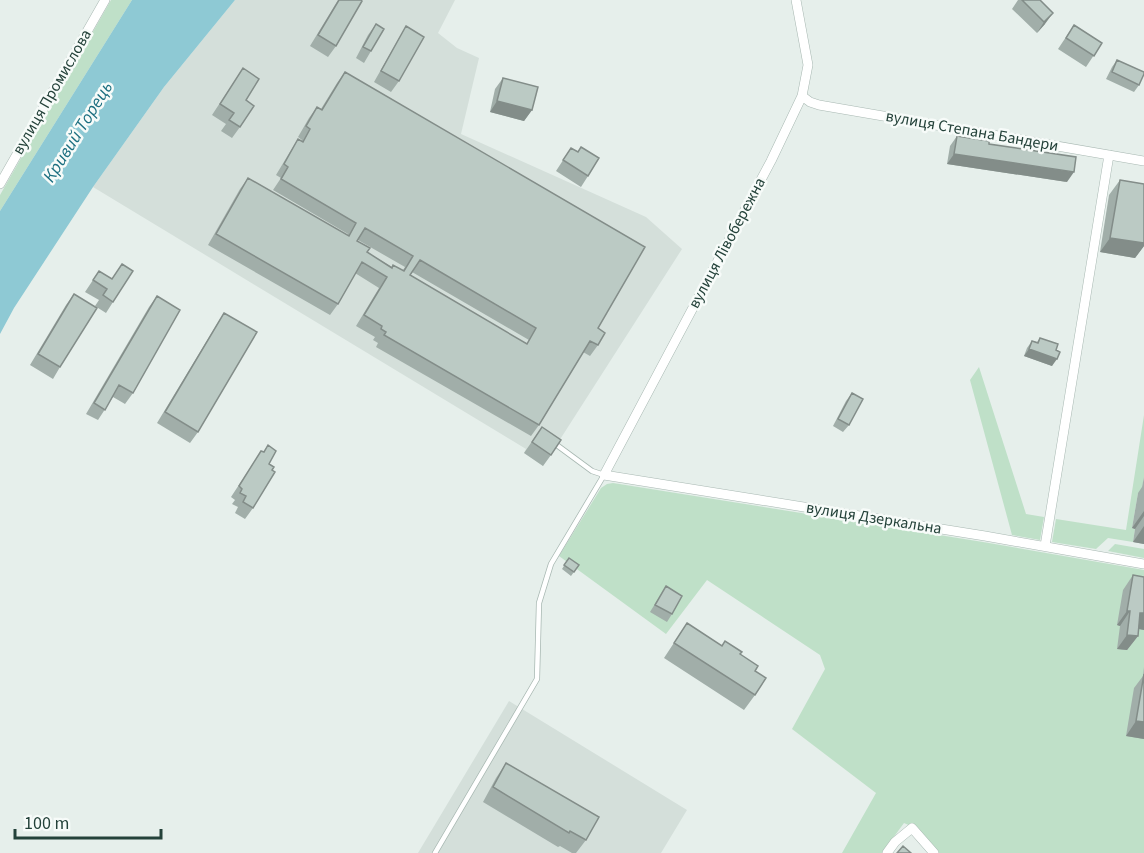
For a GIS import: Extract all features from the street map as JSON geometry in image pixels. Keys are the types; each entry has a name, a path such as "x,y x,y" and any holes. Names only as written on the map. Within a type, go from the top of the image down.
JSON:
{"street":[{"name":"вулиця Промислова","path":"0,184 105,0"},
{"name":"вулиця Лівобережна","path":"604,475 771,161 802,96 808,65 796,0"},
{"name":"вулиця Степана Бандери","path":"802,96 819,105 1144,161"},
{"path":"1045,546 1109,155"},
{"name":"вулиця Дзеркальна","path":"604,475 1144,564"},
{"path":"887,853 895,842 912,828 934,853"}],"lane":[{"path":"435,853 537,679 539,603 551,564 604,475 592,471 550,440"}],"shaded area":[{"path":"235,0 455,0 438,33 457,48 479,58 461,134 646,217 682,249 543,466 524,453 526,449 93,187 164,87"},
{"path":"509,701 687,810 661,853 418,853"}],"green space":[{"path":"111,0 132,0 0,211 0,195"},
{"path":"979,367 1026,514 1044,517 1040,540 1012,535 970,380"},
{"path":"1144,415 1144,477 1141,494 1138,493 1132,528 1135,529 1133,542 1108,538 1096,549 1052,542 1056,519 1126,530"},
{"path":"613,483 1144,570 1144,853 938,853 913,827 904,823 882,853 842,853 876,793 792,729 825,669 820,655 707,580 666,634 559,556 601,488"},
{"path":"1115,544 1144,549 1144,558 1108,551"}],"water":[{"name":"Кривий Торець","path":"132,0 235,0 164,87 93,187 14,308 0,334 0,211"}],"building":[{"path":"339,0 362,1 336,46 318,35"},
{"path":"1022,0 1040,0 1053,13 1044,22"},
{"path":"376,24 384,29 371,51 363,47"},
{"path":"1074,25 1102,43 1094,56 1066,38"},
{"path":"406,26 424,37 399,81 381,71"},
{"path":"1117,60 1144,72 1139,85 1112,72"},
{"path":"243,68 259,79 246,100 254,106 240,127 229,120 234,113 220,104"},
{"path":"345,72 645,247 598,328 605,333 598,345 590,341 539,425 384,335 386,332 381,329 382,326 364,315 387,277 362,262 338,304 216,234 248,178 349,236 356,223 281,179 288,167 284,164 298,139 303,142 310,129 306,126 317,107 322,110","holes":["365,228 413,256 404,271 393,265 392,268 367,252 370,248 357,241","420,260 536,328 527,344 410,275"]},
{"path":"503,78 538,87 532,110 497,101"},
{"path":"957,136 989,141 989,144 1076,157 1074,172 954,154"},
{"path":"581,147 599,158 588,176 563,160 571,148 578,152"},
{"path":"1120,180 1144,184 1144,243 1110,238"},
{"path":"122,264 133,271 113,302 103,295 107,289 93,280 99,271 112,279"},
{"path":"74,294 97,308 60,367 38,354"},
{"path":"157,296 180,310 133,393 119,385 105,410 94,403"},
{"path":"224,313 257,332 198,432 165,412"},
{"path":"1040,338 1058,344 1056,350 1060,352 1057,359 1029,349 1032,341 1038,343"},
{"path":"852,393 863,399 849,425 838,419"},
{"path":"542,427 561,440 551,455 532,442"},
{"path":"268,445 276,451 269,464 274,467 272,470 275,472 253,508 243,502 246,496 240,493 242,489 239,486 261,451 264,452"},
{"path":"569,558 579,565 574,572 564,565"},
{"path":"1133,575 1144,577 1144,613 1140,613 1138,636 1127,635 1130,611 1127,611"},
{"path":"666,586 682,596 672,614 655,605"},
{"path":"687,623 722,646 725,641 758,666 755,671 766,678 755,695 674,643"},
{"path":"1144,674 1144,722 1136,721"},
{"path":"506,763 599,817 586,840 570,831 569,833 493,787"},
{"path":"903,846 911,853 897,853"}]}
